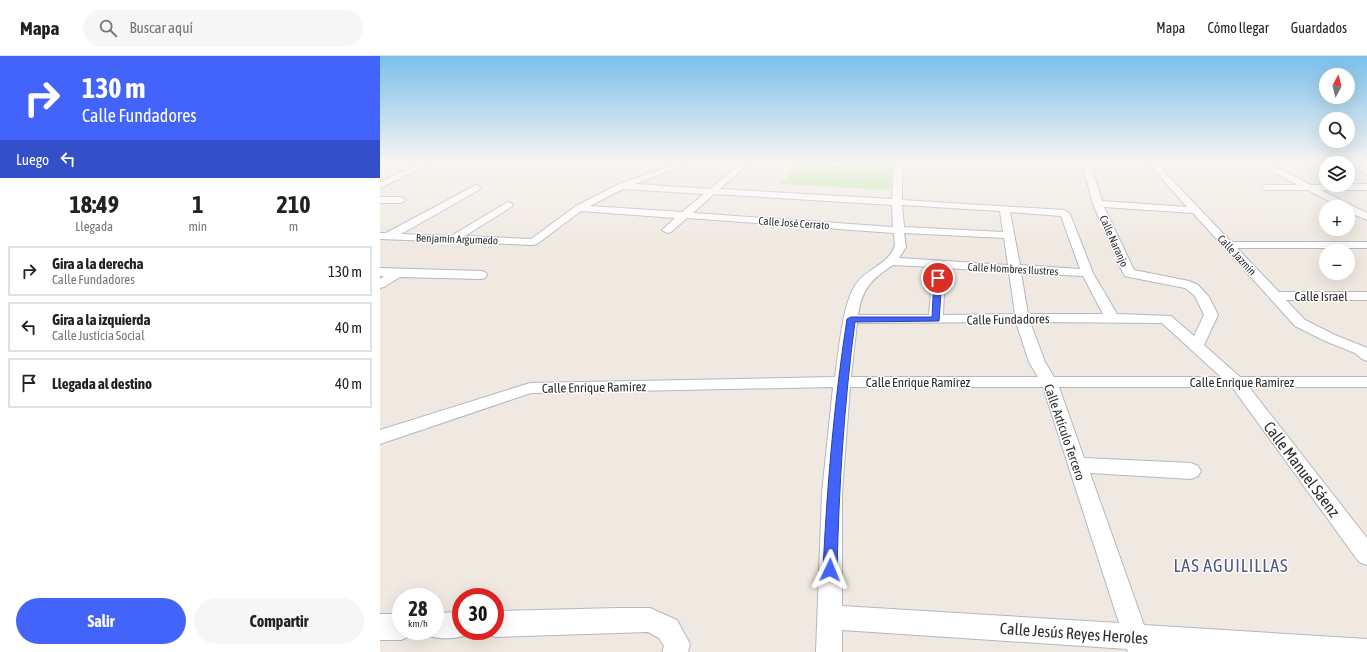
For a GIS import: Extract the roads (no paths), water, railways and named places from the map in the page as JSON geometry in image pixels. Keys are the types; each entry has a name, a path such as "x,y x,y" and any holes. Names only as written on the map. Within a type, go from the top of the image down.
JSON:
{"street":[{"path":"384,237 471,191"},
{"path":"579,208 613,191"},
{"path":"709,191 1064,213 1087,273 1112,318"},
{"path":"667,230 712,191"},
{"path":"829,652 832,493 842,382 851,319 853,306 861,286 872,274 891,261 900,247 897,191"},
{"name":"Calle Naranjo","path":"1094,191 1098,204 1129,273 1197,288 1211,315 1197,345"},
{"name":"Calle Jazmín","path":"1177,191 1300,323 1330,338 1360,350 1367,356"},
{"path":"1315,191 1333,200"},
{"path":"380,200 401,200"},
{"path":"1098,204 1195,210"},
{"path":"453,239 508,205"},
{"name":"Calle José Cerrato","path":"579,208 899,230 1009,235"},
{"name":"Benjamín Argumedo","path":"384,237 533,242 579,208"},
{"name":"Calle Artículo Tercero","path":"1005,209 1013,269 1022,319 1038,362 1048,382 1139,645"},
{"path":"1355,211 1367,217"},
{"path":"1228,245 1367,245"},
{"name":"Calle Hombres Ilustres","path":"891,261 1087,273"},
{"path":"936,319 939,264"},
{"path":"380,272 481,275"},
{"path":"380,284 397,273"},
{"name":"Calle Israel","path":"1275,296 1367,296"},
{"name":"Calle Fundadores","path":"851,319 1166,319 1197,345"},
{"path":"1197,345 1237,382"},
{"name":"Calle Enrique Ramírez","path":"380,437 530,388 842,382 1367,382"},
{"name":"Calle Manuel Sáenz","path":"1237,382 1367,555"},
{"path":"1077,465 1191,471"},
{"name":"Calle Jesús Reyes Heroles","path":"829,617 1139,645 1367,652"},
{"path":"504,624 650,620 668,628 676,648"},
{"path":"380,627 392,627"}],"district":[{"name":"LAS AGUILILLAS","path":"1231,566"}]}
